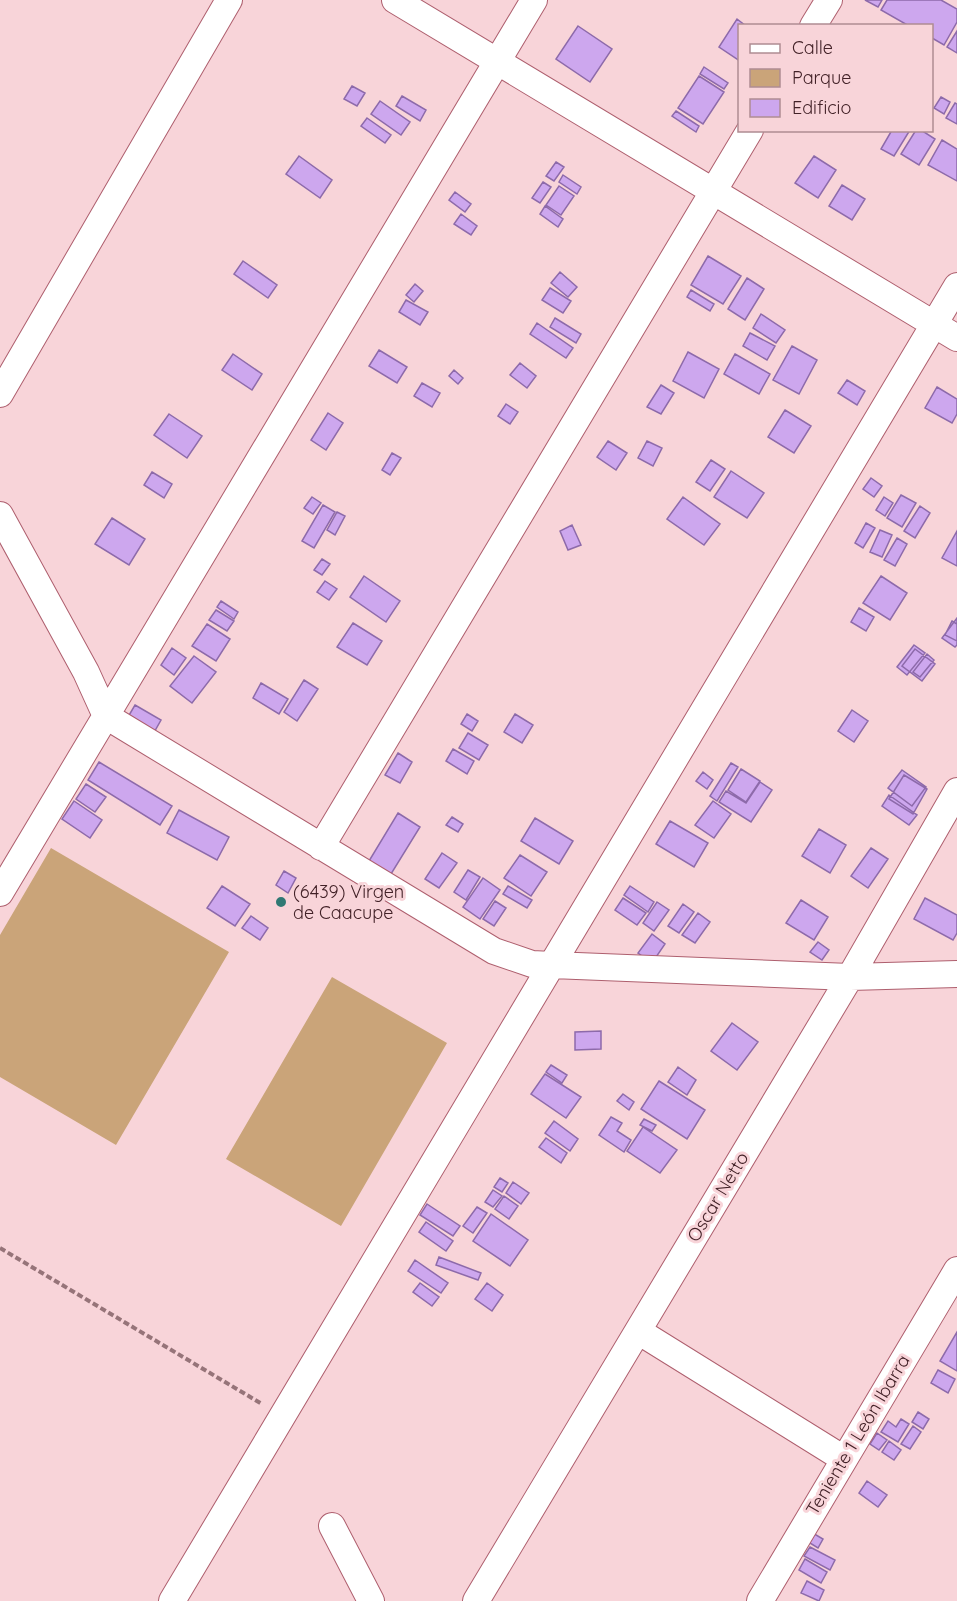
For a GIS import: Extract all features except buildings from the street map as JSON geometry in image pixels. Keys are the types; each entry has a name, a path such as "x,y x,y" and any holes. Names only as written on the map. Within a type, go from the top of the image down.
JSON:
{"street":[{"path":"0,394 229,0"},
{"path":"395,0 957,338"},
{"path":"0,893 534,0"},
{"path":"814,24 828,0"},
{"path":"321,846 749,132"},
{"path":"172,1601 957,286"},
{"path":"0,515 86,672 106,716 494,951 532,964 552,965 850,977 957,974"},
{"name":"Oscar Netto","path":"476,1601 850,977 957,791"},
{"name":"Teniente 1 León Ibarra","path":"760,1601 957,1270"},
{"path":"638,1331 844,1459"},
{"path":"332,1526 371,1601"}],"path":[{"path":"0,1248 283,1416"}],"green space":[{"path":"51,848 229,952 116,1145 0,1077 0,935"},
{"path":"332,977 447,1043 341,1226 226,1159"}],"place":[{"name":"(6439) Virgen de Caacupe","path":"281,902"}]}
